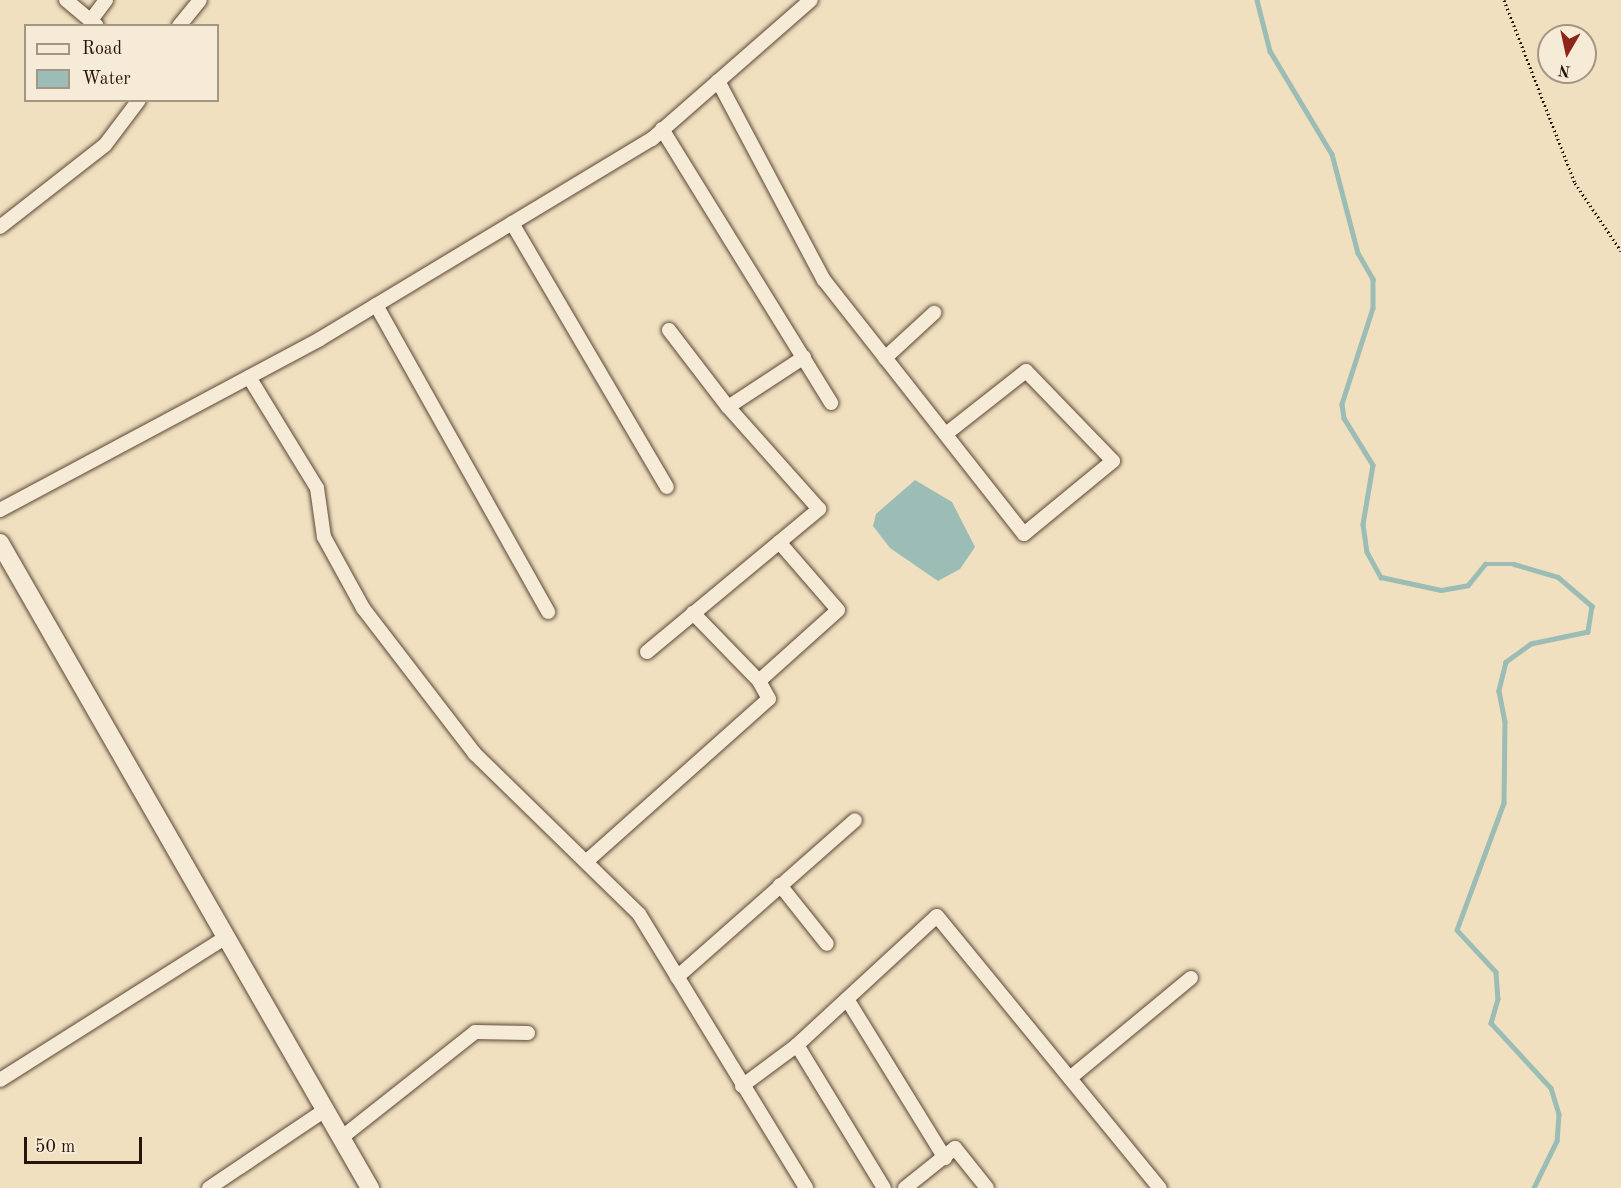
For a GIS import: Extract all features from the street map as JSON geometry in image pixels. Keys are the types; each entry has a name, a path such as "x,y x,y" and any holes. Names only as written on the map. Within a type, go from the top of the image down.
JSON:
{"main road":[{"path":"0,543 370,1188"}],"street":[{"path":"66,0 94,23 106,0"},
{"path":"181,24 200,0"},
{"path":"0,510 249,377 376,305 662,129 811,0"},
{"path":"718,81 824,280 1024,534 1113,461 1026,371 946,434"},
{"path":"0,227 105,145 137,102"},
{"path":"662,129 831,403"},
{"path":"512,223 668,488"},
{"path":"376,305 548,612"},
{"path":"885,358 934,313"},
{"path":"647,652 819,508 728,407 669,330"},
{"path":"728,407 804,357"},
{"path":"249,377 317,488 324,537 363,608 475,754 588,860 639,914 806,1188"},
{"path":"759,681 838,610 779,542"},
{"path":"588,860 769,699 759,681 693,613"},
{"path":"677,977 855,820"},
{"path":"780,885 827,944"},
{"path":"742,1086 797,1045 937,916 1160,1188"},
{"path":"0,1080 225,938"},
{"path":"1070,1077 1191,978"},
{"path":"847,999 945,1158"},
{"path":"341,1138 475,1032 528,1033"},
{"path":"797,1045 884,1188"},
{"path":"209,1188 325,1110"},
{"path":"905,1188 955,1148 987,1188"}],"path":[{"path":"1503,0 1575,183 1621,251"}],"water":[{"path":"915,480 952,502 975,547 960,569 938,581 890,548 873,526 876,514"}],"waterway":[{"path":"1257,0 1270,51 1332,154 1358,253 1373,279 1373,308 1342,404 1344,418 1373,465 1363,524 1367,552 1381,577 1441,590 1468,585 1485,564 1514,564 1558,577 1592,606 1588,632 1531,644 1506,662 1499,691 1505,721 1504,803 1457,930 1496,972 1498,999 1491,1023 1551,1088 1559,1114 1557,1141 1534,1188"}]}
